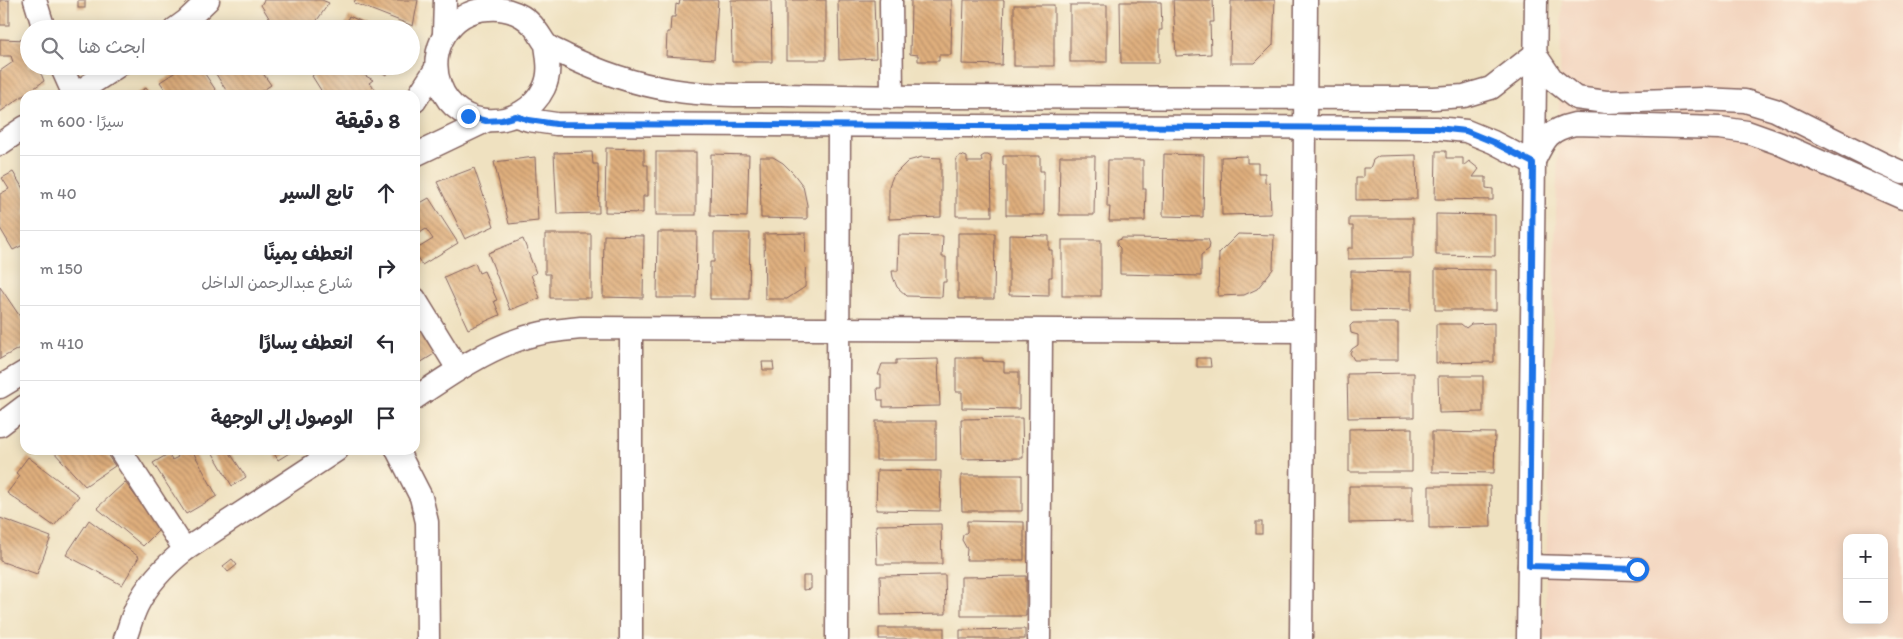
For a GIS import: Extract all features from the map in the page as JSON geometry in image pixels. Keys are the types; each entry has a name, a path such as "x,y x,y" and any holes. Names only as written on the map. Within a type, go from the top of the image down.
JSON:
{"street":[{"path":"35,0 41,20"},
{"path":"187,20 208,0"},
{"path":"444,34 445,0"},
{"path":"891,0 892,97"},
{"path":"1301,639 1306,0"},
{"path":"1528,639 1536,0"},
{"path":"515,7 535,27 546,45 549,66 545,86 534,104 516,116 502,120 486,121 468,116 452,105 441,89 435,70 436,51 444,34 459,18 478,9 515,7"},
{"path":"546,45 586,65 628,80 672,90 717,94 892,97 1434,98 1464,96 1491,88 1535,54"},
{"path":"1535,54 1552,78 1576,98 1606,102 1703,99 1745,101 1775,110 1903,173"},
{"path":"420,93 435,70"},
{"path":"65,75 72,90"},
{"path":"82,90 104,75"},
{"path":"516,116 536,122 556,124 1436,128 1466,131 1493,142 1533,163"},
{"path":"420,153 486,121"},
{"path":"1533,163 1544,140 1560,128 1575,124 1720,128 1747,132 1778,143 1903,198"},
{"path":"837,639 839,125"},
{"path":"0,144 20,130"},
{"path":"420,307 458,370"},
{"path":"420,395 492,351 520,339 550,331 581,328 1303,331"},
{"path":"631,329 631,639"},
{"path":"1039,639 1041,330"},
{"path":"0,387 20,375"},
{"path":"0,425 20,410"},
{"path":"123,455 185,550"},
{"path":"125,639 137,606 150,585 166,565 185,550 329,455"},
{"path":"399,455 421,497 428,522 428,639"},
{"path":"1529,566 1637,569"}],"shaded area":[{"path":"1562,0 1903,0 1903,639 1544,639"}],"building":[{"path":"0,0 9,0 9,25 0,25"},
{"path":"78,0 85,0 85,8 78,8"},
{"path":"264,0 322,0 329,3 317,20 270,20 261,5"},
{"path":"355,0 418,0 414,20 398,20 354,3"},
{"path":"680,0 718,0 714,59 666,56 667,32 670,32 671,17 675,17 676,4 679,5"},
{"path":"731,0 771,0 772,62 732,62"},
{"path":"786,0 826,0 826,60 786,60"},
{"path":"838,0 874,0 876,58 839,60"},
{"path":"911,0 952,0 951,55 939,55 939,61 918,61 918,55 910,54"},
{"path":"964,0 1004,0 1002,65 962,64"},
{"path":"1173,0 1213,0 1214,22 1210,22 1211,54 1176,56"},
{"path":"1275,0 1273,45 1255,63 1230,63 1231,1"},
{"path":"1120,2 1161,2 1162,30 1159,30 1159,63 1121,63"},
{"path":"1014,5 1054,5 1054,66 1014,66"},
{"path":"1070,5 1107,5 1107,62 1070,62"},
{"path":"349,16 358,20 347,20"},
{"path":"0,39 20,40 20,75 42,75 44,81 31,90 20,90 20,98 0,112 0,71 13,62 11,56 0,56"},
{"path":"171,75 206,75 216,90 166,90 160,82"},
{"path":"217,75 264,75 271,85 264,90 226,90"},
{"path":"364,75 373,80 369,83 377,90 321,90 312,76"},
{"path":"606,148 644,149 644,165 648,165 648,196 643,196 643,213 605,212"},
{"path":"1436,151 1446,151 1446,158 1463,158 1463,166 1469,161 1479,169 1473,177 1486,177 1486,188 1493,189 1493,200 1435,199"},
{"path":"592,152 593,164 598,164 599,213 557,214 554,153"},
{"path":"656,152 696,152 696,215 656,215"},
{"path":"711,154 749,155 747,217 710,216"},
{"path":"1164,154 1204,155 1203,217 1163,216"},
{"path":"961,155 967,157 967,162 982,162 981,157 984,155 991,157 992,216 956,216 956,161"},
{"path":"1416,155 1417,199 1356,200 1356,178 1363,178 1363,168 1370,168 1373,160 1379,156"},
{"path":"1003,156 1040,156 1040,171 1044,171 1044,215 1006,215 1006,165 1003,165"},
{"path":"1060,156 1095,156 1094,215 1059,215"},
{"path":"1247,156 1247,163 1258,163 1258,173 1265,173 1265,183 1270,182 1271,214 1222,215 1221,157"},
{"path":"535,157 538,221 509,224 494,162"},
{"path":"760,157 773,157 783,163 803,186 807,205 807,219 761,218"},
{"path":"922,157 941,158 941,217 889,219 889,186 893,176 908,161"},
{"path":"1108,160 1143,160 1143,189 1146,189 1145,221 1109,221 1110,207 1107,207"},
{"path":"474,168 494,226 465,239 437,182"},
{"path":"13,172 20,184 20,246 13,250 0,228 0,194 9,189 2,178"},
{"path":"429,198 458,243 422,265 420,262 420,247 433,239 426,229 420,233 420,203"},
{"path":"1436,214 1495,215 1495,256 1436,255"},
{"path":"1349,218 1413,218 1413,258 1348,259 1348,248 1353,248 1353,226 1349,226"},
{"path":"658,232 697,232 696,298 657,298"},
{"path":"714,233 750,233 749,299 710,299 710,262 714,262"},
{"path":"806,233 805,287 787,299 765,299 764,234"},
{"path":"958,233 995,233 994,299 958,299"},
{"path":"545,234 591,234 591,298 550,298 550,274 545,274"},
{"path":"1238,234 1274,235 1273,269 1257,289 1244,295 1218,296 1219,253"},
{"path":"604,235 644,236 643,298 603,297"},
{"path":"899,235 943,236 942,257 946,257 946,282 943,282 942,297 907,296 897,287 892,271 898,271"},
{"path":"1009,235 1049,236 1049,250 1052,250 1052,277 1049,277 1049,296 1009,295"},
{"path":"1122,238 1208,239 1210,244 1209,249 1201,255 1201,276 1120,274 1120,248 1117,245 1117,241"},
{"path":"523,239 536,273 531,275 540,298 510,310 488,253"},
{"path":"1062,240 1101,240 1101,296 1062,296"},
{"path":"475,263 479,273 484,271 497,300 494,301 500,315 468,329 444,277"},
{"path":"1435,269 1496,270 1496,310 1435,310"},
{"path":"1351,271 1411,272 1411,311 1351,310"},
{"path":"0,287 20,317 20,348 0,359"},
{"path":"420,321 439,351 420,363"},
{"path":"1353,323 1398,323 1398,360 1354,360 1350,353 1358,345 1358,335 1351,333 1350,326"},
{"path":"1494,323 1494,362 1436,363 1436,324 1461,324 1466,328 1471,324"},
{"path":"956,358 983,358 983,361 1004,362 1004,372 1019,372 1019,409 962,408 962,392 956,392"},
{"path":"1197,358 1210,358 1211,367 1197,367"},
{"path":"938,359 940,406 883,407 883,400 878,400 877,388 881,388 881,375 878,375 882,364 896,364 896,360"},
{"path":"762,362 773,362 774,370 763,370"},
{"path":"1414,373 1414,417 1348,418 1347,374"},
{"path":"1438,376 1483,376 1483,412 1439,413"},
{"path":"1022,418 1023,458 962,459 961,419"},
{"path":"876,421 936,421 936,460 876,460"},
{"path":"1412,428 1412,472 1349,472 1349,429"},
{"path":"1432,432 1495,433 1494,473 1432,472"},
{"path":"57,455 107,455 115,466 85,486"},
{"path":"166,455 169,455 172,460 178,457 177,455 195,455 217,496 186,514 153,463"},
{"path":"214,455 231,455 246,477 232,486"},
{"path":"275,455 286,455 278,460"},
{"path":"28,457 79,496 54,526 7,493 20,476 16,473"},
{"path":"877,470 941,471 940,511 876,510"},
{"path":"961,475 1022,475 1022,511 962,511"},
{"path":"125,482 160,529 143,546 97,508"},
{"path":"1349,486 1412,486 1412,522 1349,523"},
{"path":"1429,486 1490,486 1491,527 1429,528"},
{"path":"0,518 51,537 37,574 0,561"},
{"path":"89,520 139,557 122,585 66,555"},
{"path":"967,521 1024,522 1024,560 966,560 967,549 962,540 963,535 967,532"},
{"path":"1256,522 1262,522 1262,534 1256,534"},
{"path":"941,524 942,564 877,564 876,525"},
{"path":"232,559 237,565 228,572 223,566"},
{"path":"945,575 946,614 881,615 880,576"},
{"path":"803,576 811,576 811,589 803,590"},
{"path":"1026,576 1026,616 961,616 961,577"},
{"path":"879,628 944,628 944,639 879,639"},
{"path":"1025,629 1025,639 960,639 960,630"}],"route":[{"path":"468,116 486,121 502,120 516,116 543,123 556,124 1436,128 1466,131 1493,142 1533,163 1529,566 1637,569"}]}
